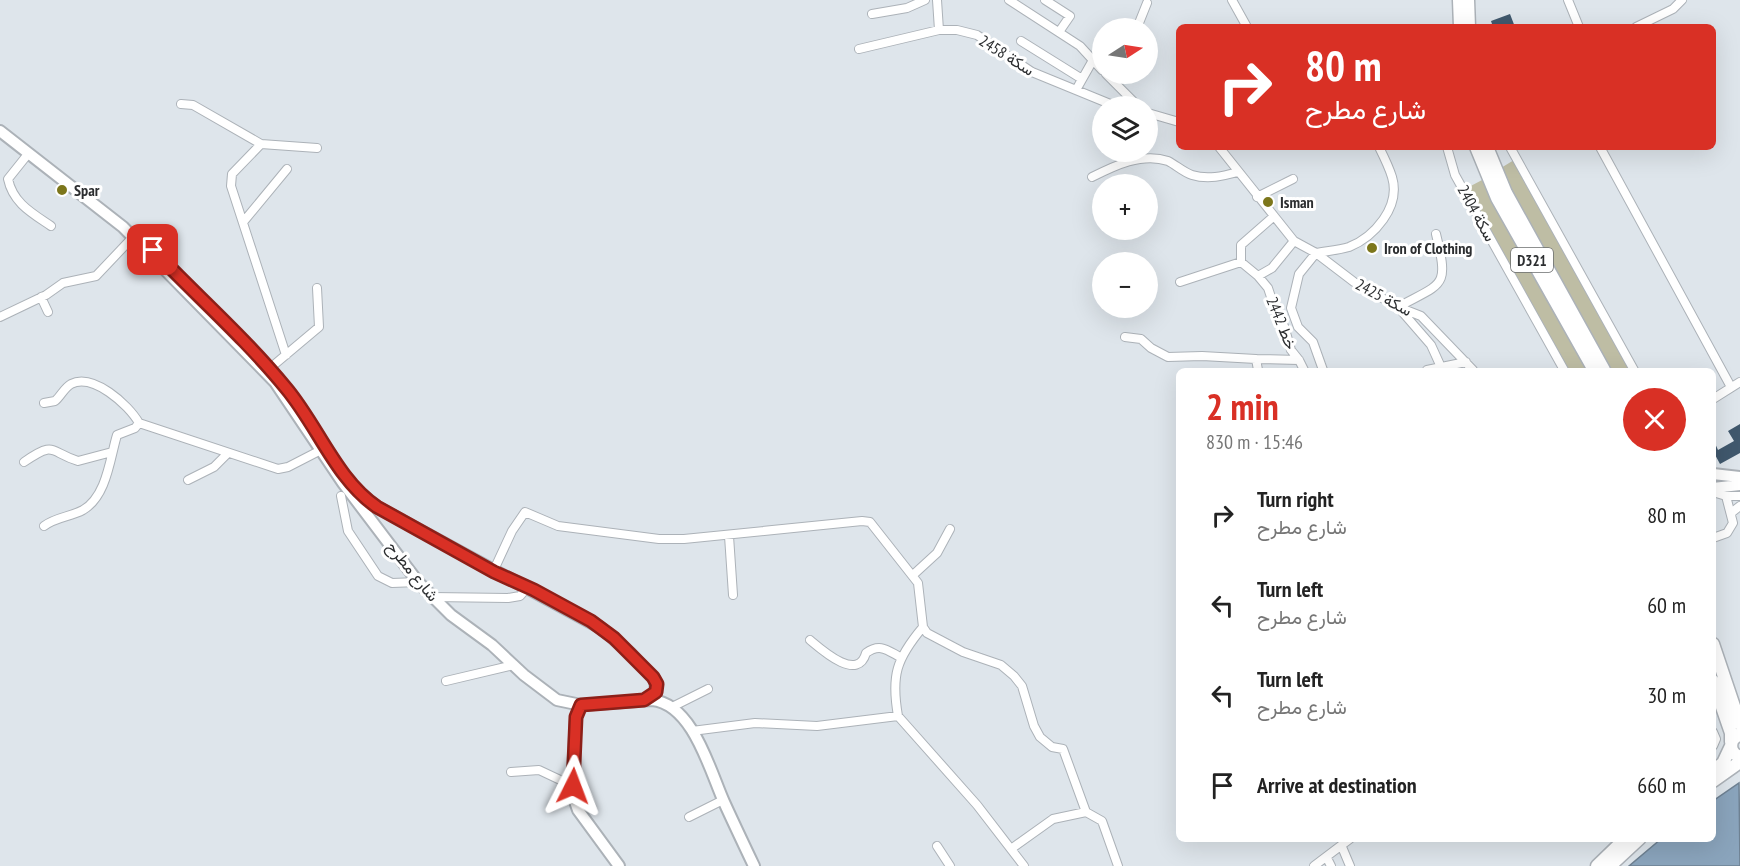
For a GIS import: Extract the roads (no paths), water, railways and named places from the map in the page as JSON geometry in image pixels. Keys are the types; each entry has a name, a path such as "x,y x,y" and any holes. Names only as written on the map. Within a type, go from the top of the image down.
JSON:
{"main road":[{"path":"1459,0 1459,23"},
{"path":"1468,0 1469,24"},
{"name":"شارع مطرح","path":"0,123 22,142 117,212 269,369 300,406 348,481 369,502 494,572 528,587 591,621 630,653 657,684 653,696 644,700"},
{"name":"شارع مطرح","path":"0,131 101,208 134,237 275,382 321,450 342,490 383,535 432,597 552,697 569,704 581,705 657,700 672,707"},
{"name":"D321","path":"1477,150 1497,198 1593,368"},
{"name":"D321","path":"1488,150 1506,193 1603,368"},
{"path":"1716,474 1740,477"},
{"path":"1716,489 1740,485"},
{"path":"383,535 385,526 396,518"},
{"path":"1716,653 1740,724"},
{"path":"1716,690 1734,741 1734,753 1740,757"},
{"path":"581,705 576,717 572,793 578,810 619,866"},
{"path":"672,707 692,731 754,866"},
{"path":"1716,769 1723,763 1734,741"},
{"path":"1716,779 1740,762"},
{"path":"1597,866 1622,842"},
{"path":"1610,866 1636,842"}],"street":[{"path":"872,14 907,8 925,0"},
{"path":"937,0 939,30"},
{"path":"1009,0 1080,46 1092,59"},
{"path":"1046,0 1070,16 1059,32"},
{"path":"1232,0 1245,24"},
{"path":"1568,0 1578,24"},
{"path":"1642,24 1666,13 1682,0"},
{"path":"1141,18 1146,3"},
{"name":"سكة 2458","path":"859,49 939,30 957,30 977,35 1032,72 1092,97"},
{"path":"1021,41 1082,79"},
{"path":"1076,90 1092,62"},
{"path":"1116,84 1128,96"},
{"path":"182,104 193,105 261,144 317,148"},
{"path":"1158,115 1176,121"},
{"path":"261,144 232,174 231,186 286,356"},
{"path":"1221,150 1294,241 1316,253 1347,248 1362,240 1372,233 1387,214 1394,198 1393,179 1380,150"},
{"name":"سكة 2404","path":"1448,150 1455,175 1563,368"},
{"path":"1472,150 1482,164"},
{"path":"1512,150 1633,368"},
{"path":"1602,150 1731,387"},
{"path":"28,154 8,179 10,191 17,200 51,226"},
{"path":"1158,159 1192,175 1215,178 1238,172"},
{"path":"1098,174 1124,162"},
{"path":"244,221 287,169"},
{"path":"1257,197 1293,179"},
{"path":"1240,262 1241,245 1273,216"},
{"path":"1436,234 1445,268 1438,285 1398,307 1431,345 1441,367"},
{"path":"0,318 63,283 96,276 134,237"},
{"path":"1240,262 1258,276 1272,268 1294,241"},
{"path":"1316,253 1299,274 1291,308 1298,327 1313,342 1322,368"},
{"name":"سكة 2425","path":"1316,253 1354,282 1398,307 1421,316 1471,368"},
{"path":"1180,282 1240,262"},
{"name":"2442 خط","path":"1258,276 1268,288 1280,324 1284,326 1291,351 1303,368"},
{"path":"269,369 319,327 317,288"},
{"path":"41,297 48,312"},
{"path":"1125,337 1141,339 1151,348 1168,357 1299,360"},
{"path":"1256,359 1258,368"},
{"path":"1436,368 1466,362"},
{"path":"44,403 55,401 72,384 88,382 124,402 139,423 278,469 288,467 321,450"},
{"path":"1716,397 1740,382"},
{"path":"44,526 54,519 84,509 96,498 104,482 117,435 135,428 139,423"},
{"path":"24,462 50,449 59,450 78,461 112,452"},
{"path":"188,480 214,467 228,453"},
{"path":"342,490 348,531 378,576 392,583 418,582"},
{"path":"1716,491 1726,496 1740,496"},
{"path":"1726,496 1733,523"},
{"path":"1731,513 1740,506"},
{"path":"494,572 512,531 525,512 558,526 659,539 729,536 862,520 870,522 913,575 920,591 923,627 932,636 963,652 1001,665 1022,686 1034,726 1040,737 1046,743 1060,747 1065,752 1086,812"},
{"path":"1716,537 1727,533 1740,517"},
{"path":"913,575 937,553 950,530"},
{"path":"729,536 733,596"},
{"path":"432,597 508,598 520,596 528,587"},
{"path":"923,627 900,657 894,690 898,716 977,805 1024,866"},
{"path":"810,640 829,656 853,667 860,665 866,653 876,647 881,647 900,657"},
{"path":"446,681 514,665"},
{"path":"672,707 708,689"},
{"path":"692,731 755,723 817,726 898,716"},
{"path":"511,772 539,770 573,786"},
{"path":"689,817 723,800"},
{"path":"1011,849 1053,819 1086,812 1102,821 1118,866"},
{"path":"1314,866 1347,842"},
{"path":"937,846 950,866"},
{"path":"1342,847 1350,866"},
{"path":"1327,858 1331,866"}],"water":[{"path":"1739,783 1740,866 1629,866 1657,842 1716,842 1716,799"}],"place":[{"name":"Spar","path":"62,190"},
{"name":"Isman","path":"1268,202"},
{"name":"Iron of Clothing","path":"1372,248"}]}
